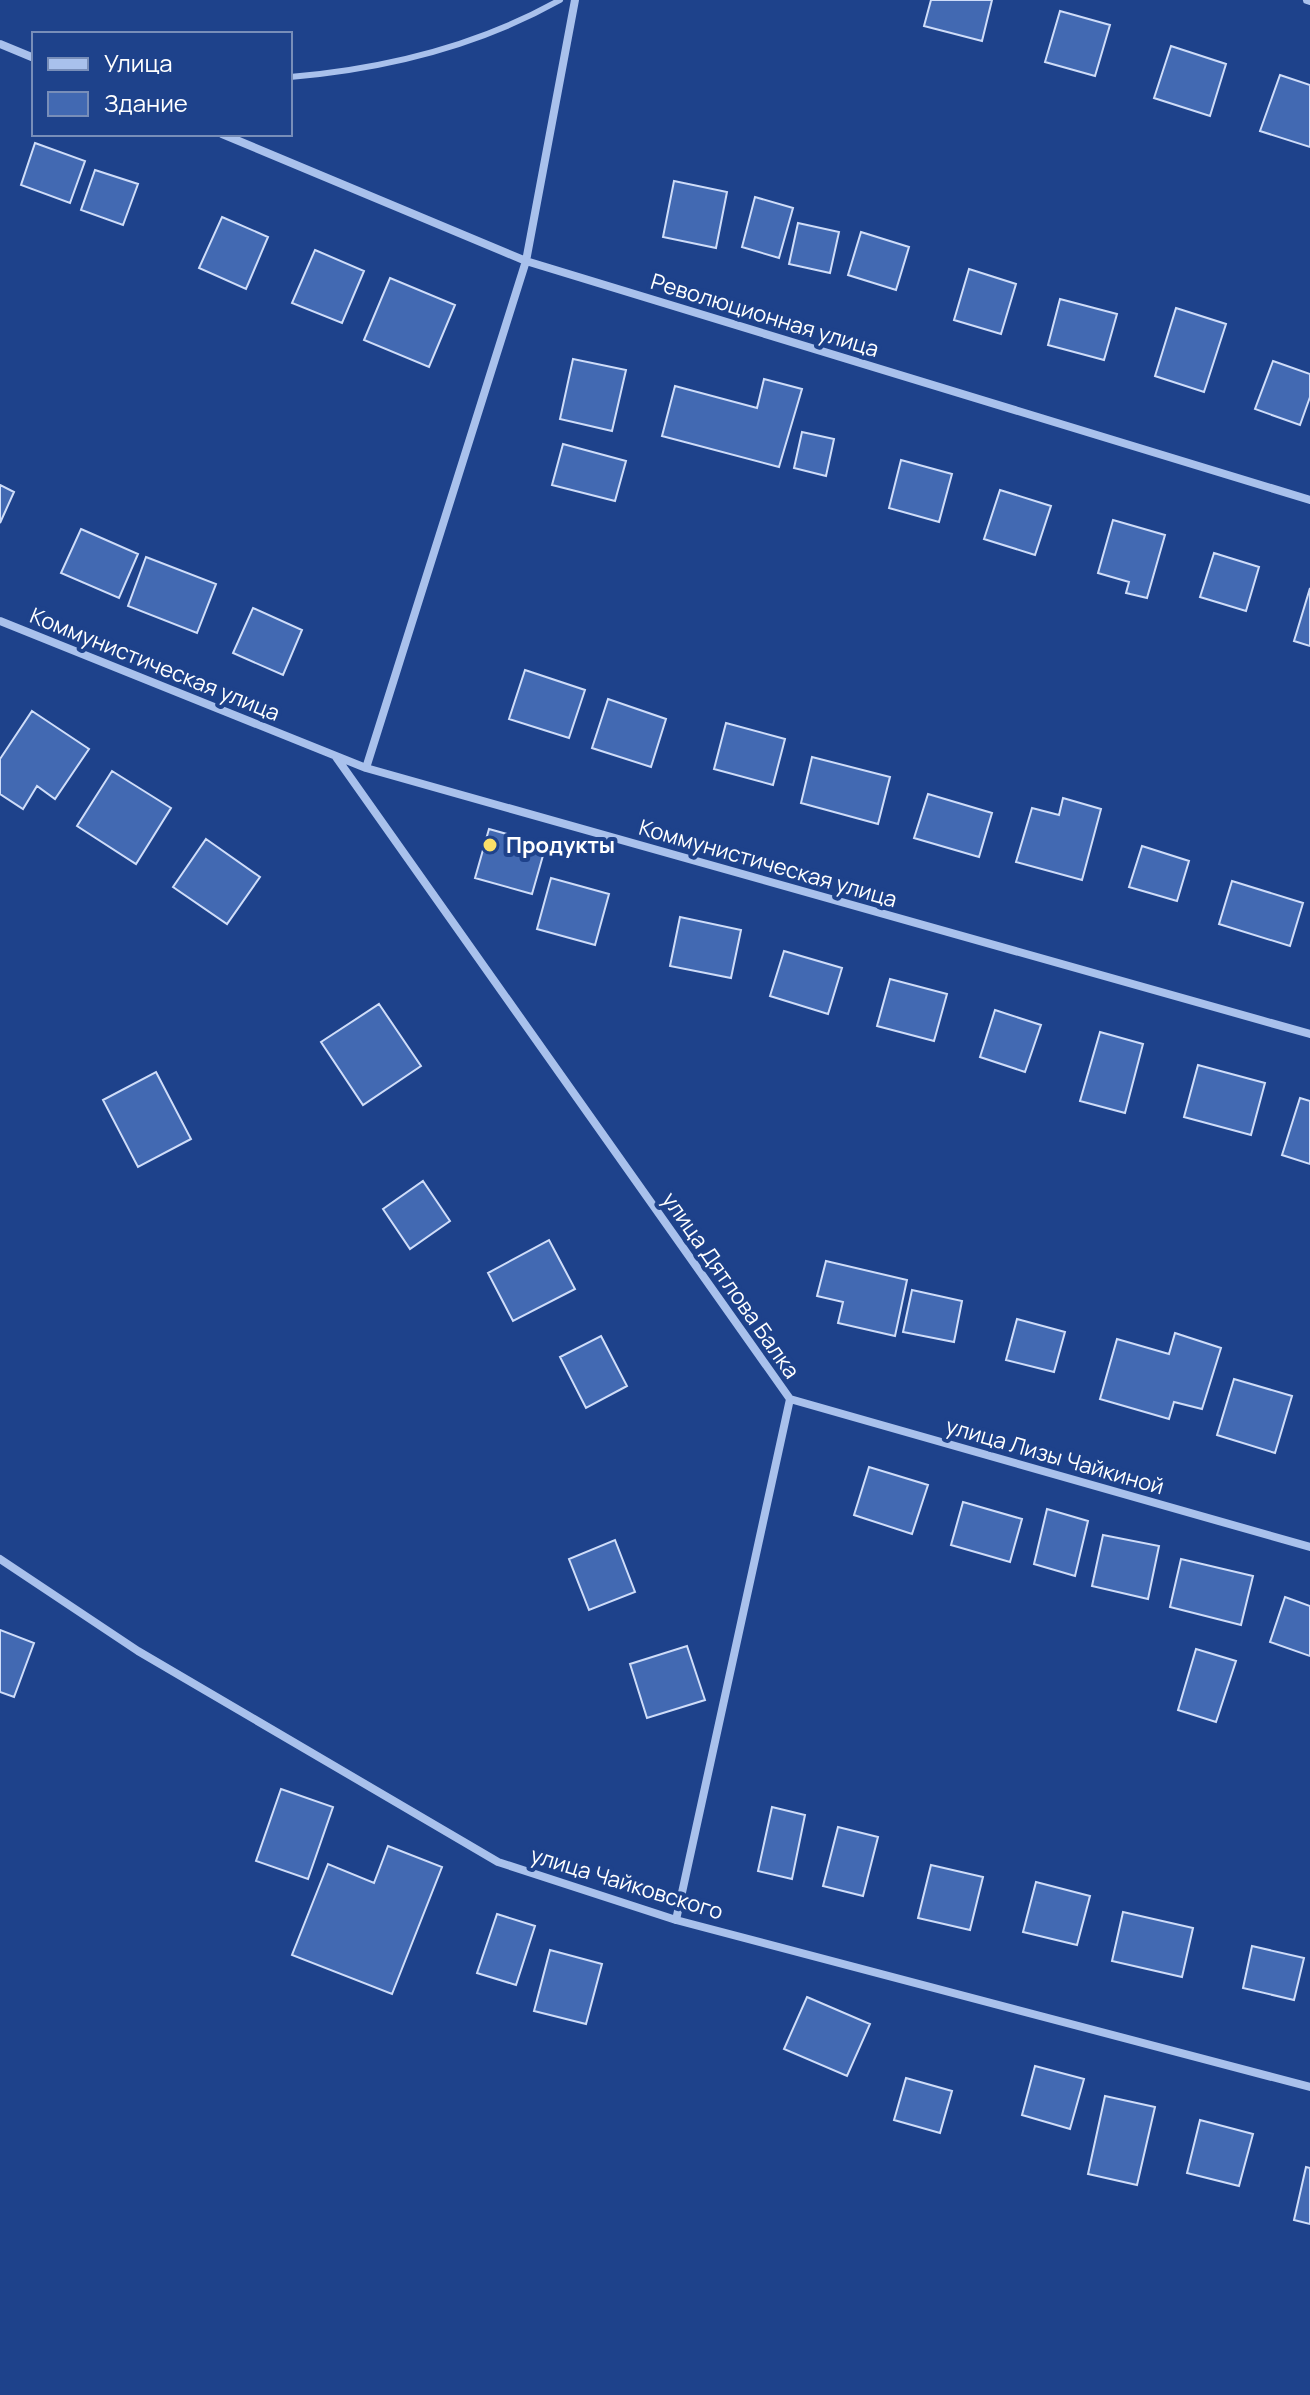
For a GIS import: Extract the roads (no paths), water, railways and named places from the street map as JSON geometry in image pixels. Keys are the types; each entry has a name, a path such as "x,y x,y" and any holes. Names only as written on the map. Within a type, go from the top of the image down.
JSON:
{"street":[{"path":"366,768 526,261 575,0"},
{"path":"0,44 32,57"},
{"name":"Революционная улица","path":"227,136 526,261 1310,500"},
{"name":"Коммунистическая улица","path":"0,621 366,768 1310,1034"},
{"name":"улица Дятлова Балка","path":"336,756 790,1399 676,1920"},
{"name":"улица Лизы Чайкиной","path":"790,1399 1310,1547"},
{"name":"улица Чайковского","path":"0,1559 138,1651 498,1862 676,1920 1310,2087"}],"lane":[{"path":"292,77 454,46 502,31 560,0"}],"place":[{"name":"Продукты","path":"490,845"}]}
